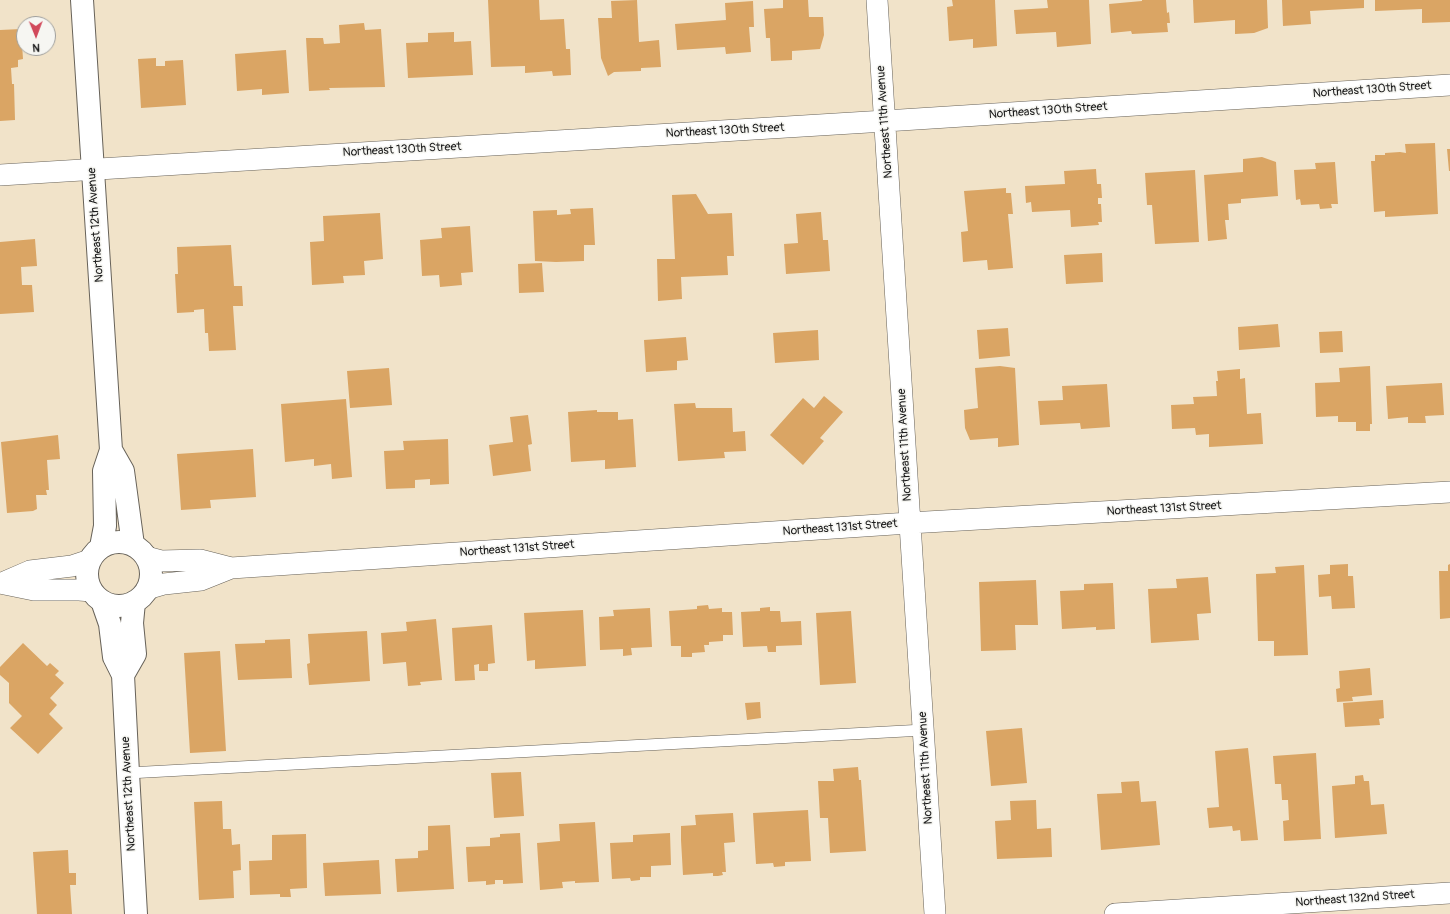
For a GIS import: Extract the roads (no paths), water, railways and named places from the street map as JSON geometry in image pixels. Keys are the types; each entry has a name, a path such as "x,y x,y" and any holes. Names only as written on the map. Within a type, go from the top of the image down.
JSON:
{"street":[{"name":"Northeast 12th Avenue","path":"82,0 111,450 104,472 105,526 96,554"},
{"name":"Northeast 11th Avenue","path":"877,0 935,914"},
{"name":"Northeast 130th Street","path":"0,175 885,122 1450,85"},
{"name":"Northeast 12th Avenue","path":"111,450 123,471 140,551"},
{"name":"Northeast 131st Street","path":"141,596 164,584 201,580 231,568 910,523 1450,492"},
{"path":"1,583 34,590 79,590 97,596 117,607 128,606 141,596 151,583 152,571 149,561 140,551 126,542 106,544 96,554 87,568 86,578 97,596"},
{"name":"Northeast 131st Street","path":"140,551 161,561 200,560 231,568"},
{"path":"1,583 30,571 72,566 96,554"},
{"name":"Northeast 12th Avenue","path":"97,596 110,624 114,656 123,675 136,914"},
{"path":"123,675 135,654 132,622 141,596"},
{"name":"Northeast 132nd Street","path":"1115,914 1450,893"}],"lane":[{"path":"128,773 924,730"}]}
